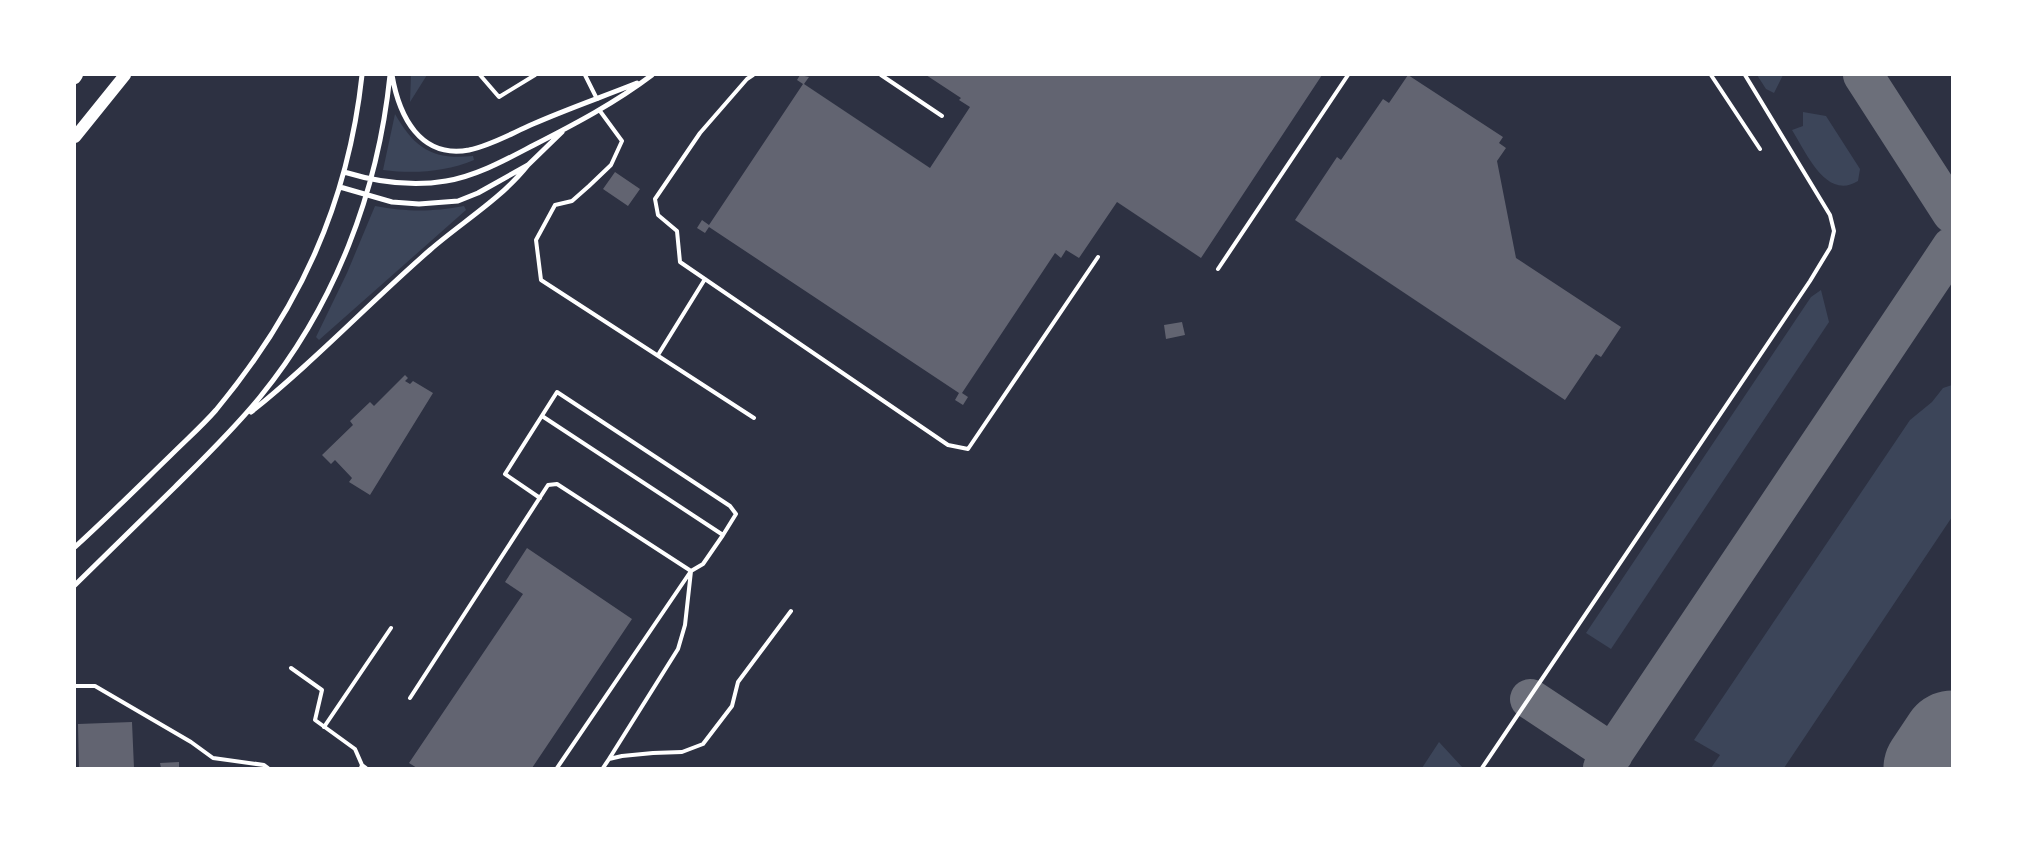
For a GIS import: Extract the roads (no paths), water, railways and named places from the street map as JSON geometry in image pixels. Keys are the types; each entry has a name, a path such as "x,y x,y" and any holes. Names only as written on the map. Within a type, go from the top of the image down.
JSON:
{"highway":[{"path":"75,137 125,75"}],"street":[{"path":"75,547 130,497 215,411 255,359 288,306 313,261 340,187 357,110 362,75"},
{"path":"391,75 403,112 412,130 424,141 446,150 462,151 478,148 646,79"},
{"path":"241,420 282,368 316,314 342,262 371,179 391,75"},
{"path":"344,172 371,179 419,183 455,179 478,172 600,111 652,75"},
{"path":"75,586 241,420 286,384 430,250 515,181 528,165 566,128"},
{"path":"340,187 392,202 419,204 458,200 478,193 528,165"}],"lane":[{"path":"480,75 499,97 535,75"},
{"path":"585,75 597,99"},
{"path":"753,75 747,79 700,133 655,199 658,214 677,231 680,262 948,445 968,448 1098,257"},
{"path":"881,75 942,116"},
{"path":"1218,269 1348,75"},
{"path":"1711,75 1760,149"},
{"path":"1482,768 1784,322 1830,248 1834,231 1830,215 1745,75"},
{"path":"600,111 622,141 611,164 589,186 572,201 554,205 536,240 541,280 754,418"},
{"path":"658,355 705,280"},
{"path":"540,498 505,474 557,392 730,506 736,514 703,564 691,571 606,699 557,768"},
{"path":"542,416 723,535"},
{"path":"410,698 548,486 557,484 691,571"},
{"path":"603,768 678,649 685,625 691,571"},
{"path":"609,759 653,753 682,752 703,744 732,706 738,682 791,612"},
{"path":"324,727 391,628"},
{"path":"291,668 322,690 316,720 354,749 363,767"},
{"path":"75,686 95,686 191,742 213,758 264,765 268,768"}]}
